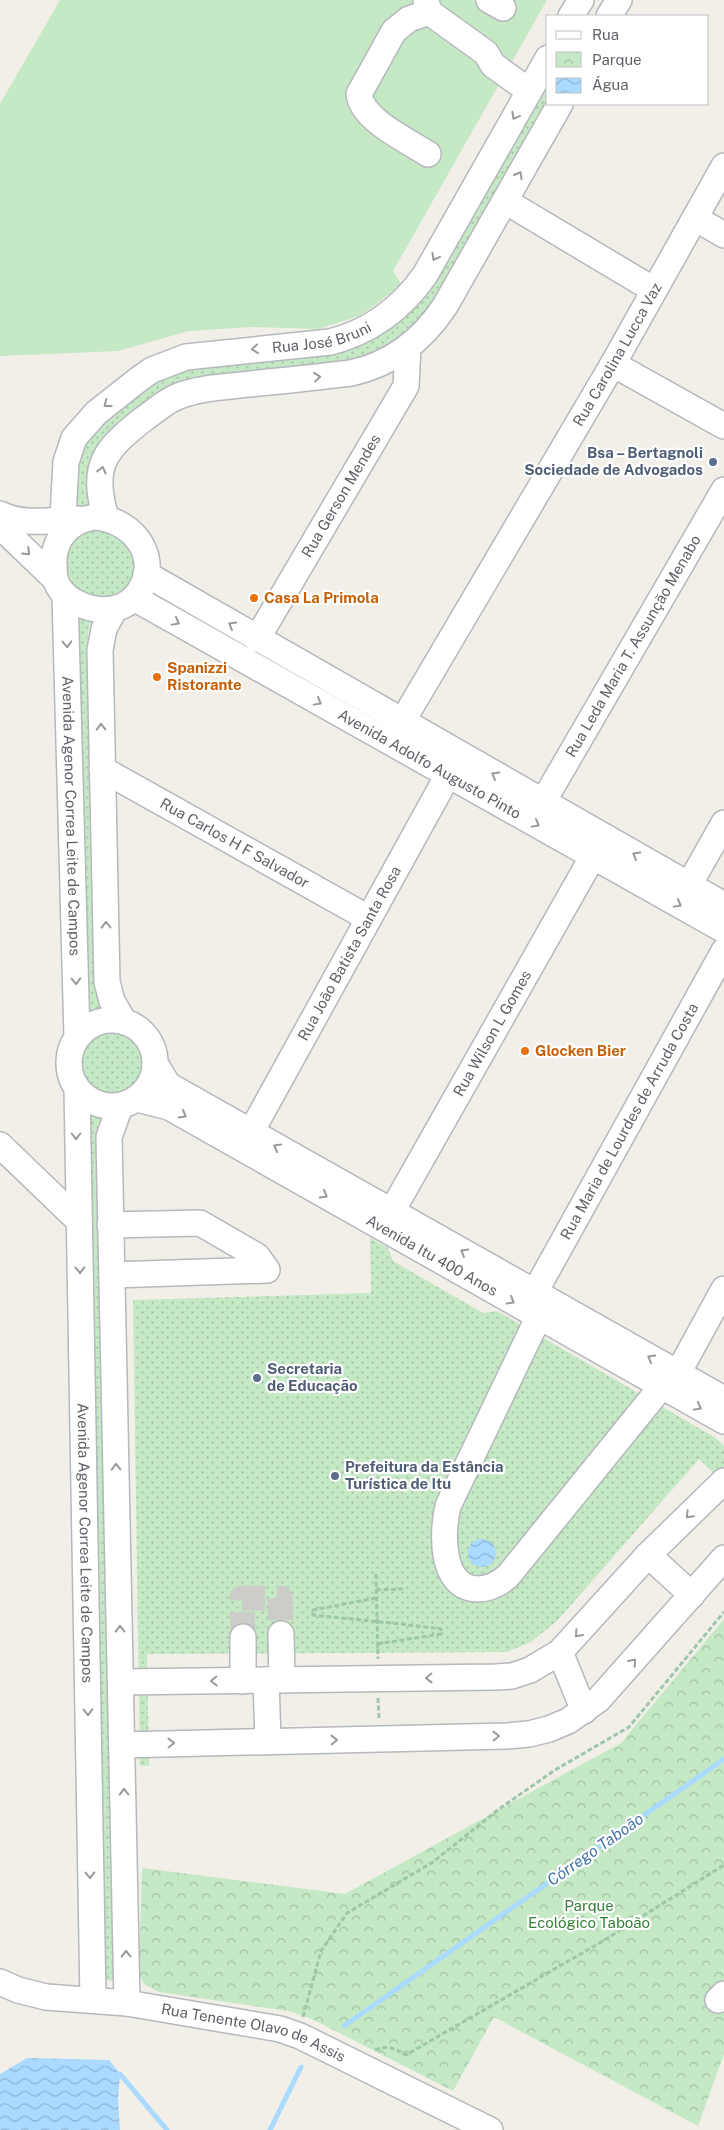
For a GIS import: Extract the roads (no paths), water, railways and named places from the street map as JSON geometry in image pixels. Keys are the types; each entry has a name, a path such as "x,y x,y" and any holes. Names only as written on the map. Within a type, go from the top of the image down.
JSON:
{"street":[{"path":"572,15 580,0"},
{"path":"610,15 618,0"},
{"path":"428,154 372,118 360,103 359,94 394,31 427,6 486,53 493,65 529,91"},
{"name":"Rua José Bruni","path":"79,522 66,462 74,438 96,413 152,370 170,362 202,355 330,342 349,337 388,315 402,303 425,276 546,61"},
{"path":"60,586 54,558 56,545 79,522 99,488 100,471 105,458 122,436 162,405 175,397 201,390 351,373 369,369 408,348 435,322 559,105"},
{"name":"Rua Carolina Lucca Vaz","path":"402,722 613,364 724,166"},
{"path":"505,201 654,290"},
{"path":"694,218 724,235"},
{"name":"Rua Gerson Mendes","path":"257,639 406,386 408,348"},
{"path":"613,364 724,426"},
{"name":"Rua Leda Maria T. Assunção Menabo","path":"542,802 724,490"},
{"path":"0,514 15,520 79,522 130,530 141,542 146,558 146,574 142,587 124,604 88,607 60,586 0,526"},
{"name":"Avenida Adolfo Augusto Pinto","path":"146,574 724,905"},
{"name":"Avenida Agenor Correa Leite de Campos","path":"60,586 77,1037"},
{"name":"Avenida Adolfo Augusto Pinto","path":"124,604 448,775 724,930"},
{"name":"Avenida Agenor Correa Leite de Campos","path":"124,604 104,629 100,650 107,982 112,1001 124,1022"},
{"name":"Rua Carlos H F Salvador","path":"102,769 368,918"},
{"name":"Rua João Batista Santa Rosa","path":"251,1132 448,775"},
{"path":"689,885 724,823"},
{"name":"Rua Wilson L Gomes","path":"392,1210 593,856"},
{"name":"Rua Maria de Lourdes de Arruda Costa","path":"535,1292 724,951"},
{"path":"127,2003 109,1137 129,1103 150,1084 156,1065 155,1053 144,1034 124,1022 112,1020 99,1022 77,1037 69,1062 72,1079 77,1088 91,1101 110,1107 129,1103"},
{"name":"Avenida Itu 400 Anos","path":"156,1065 168,1085 535,1292 670,1380 724,1421"},
{"name":"Avenida Agenor Correa Leite de Campos","path":"77,1088 93,1999"},
{"name":"Avenida Itu 400 Anos","path":"129,1103 169,1107 539,1316 670,1380 724,1399"},
{"path":"0,1145 80,1221"},
{"path":"36,1179 77,1170"},
{"path":"110,1225 200,1223 257,1256 267,1270 112,1275"},
{"path":"539,1316 448,1506 445,1520 447,1562 451,1575 467,1589 490,1588 508,1576 670,1380 724,1289"},
{"path":"121,1682 512,1676 530,1670 560,1652 648,1555 724,1481"},
{"path":"648,1555 692,1595"},
{"path":"122,1744 507,1736 549,1729 568,1721 612,1686 724,1558"},
{"path":"264,1680 281,1634"},
{"path":"243,1637 264,1680 268,1741"},
{"path":"560,1652 584,1710"},
{"name":"Rua Tenente Olavo de Assis","path":"0,1982 18,1990 46,1997 127,2003 261,2025 300,2036 490,2130"}],"water":[{"path":"482,1539 492,1543 496,1553 492,1563 482,1567 472,1563 468,1553 472,1543"},
{"path":"27,2058 109,2060 120,2074 118,2099 120,2130 0,2130 0,2074"}],"waterway":[{"name":"Córrego Taboão","path":"344,2026 724,1759"},
{"name":"Córrego Taboão","path":"270,2130 301,2067"},
{"path":"115,2076 120,2074 167,2130"}],"tunnel":[{"path":"243,1637 242,1598 280,1598 281,1634"}],"place":[{"name":"Bsa – Bertagnoli Sociedade de Advogados","path":"713,462"},
{"name":"Casa La Primola","path":"254,598"},
{"name":"Spanizzi Ristorante","path":"157,677"},
{"name":"Glocken Bier","path":"525,1051"},
{"name":"Secretaria de Educação","path":"257,1378"},
{"name":"Prefeitura da Estância Turística de Itu","path":"335,1476"}],"park label":[{"name":"Parque Ecológico Taboão","path":"589,1914"}]}
